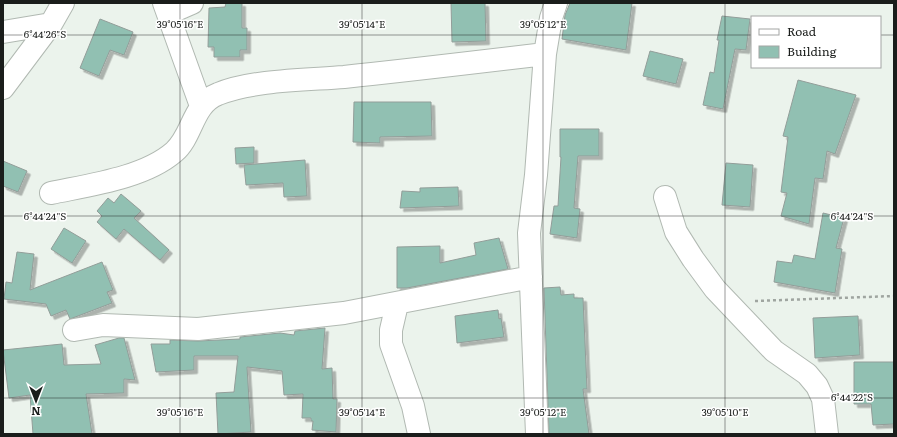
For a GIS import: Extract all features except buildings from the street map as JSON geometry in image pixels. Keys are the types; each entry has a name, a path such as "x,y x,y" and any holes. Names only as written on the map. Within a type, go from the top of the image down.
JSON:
{"street":[{"path":"3,88 51,24 63,3"},
{"path":"192,3 166,8 201,106"},
{"path":"538,434 530,233 545,54 551,18 556,3"},
{"path":"3,32 51,24"},
{"path":"52,193 136,172 161,160 174,152 184,140 191,123 201,106 217,94 242,86 392,72 545,54"},
{"path":"665,197 676,232 693,259 715,289 774,351 807,374 817,386 822,399 827,434"},
{"path":"74,330 103,325 198,328 344,313 531,277"},
{"path":"397,304 391,330 391,344 413,406 420,434"}],"path":[{"path":"727,301 894,296"}]}
